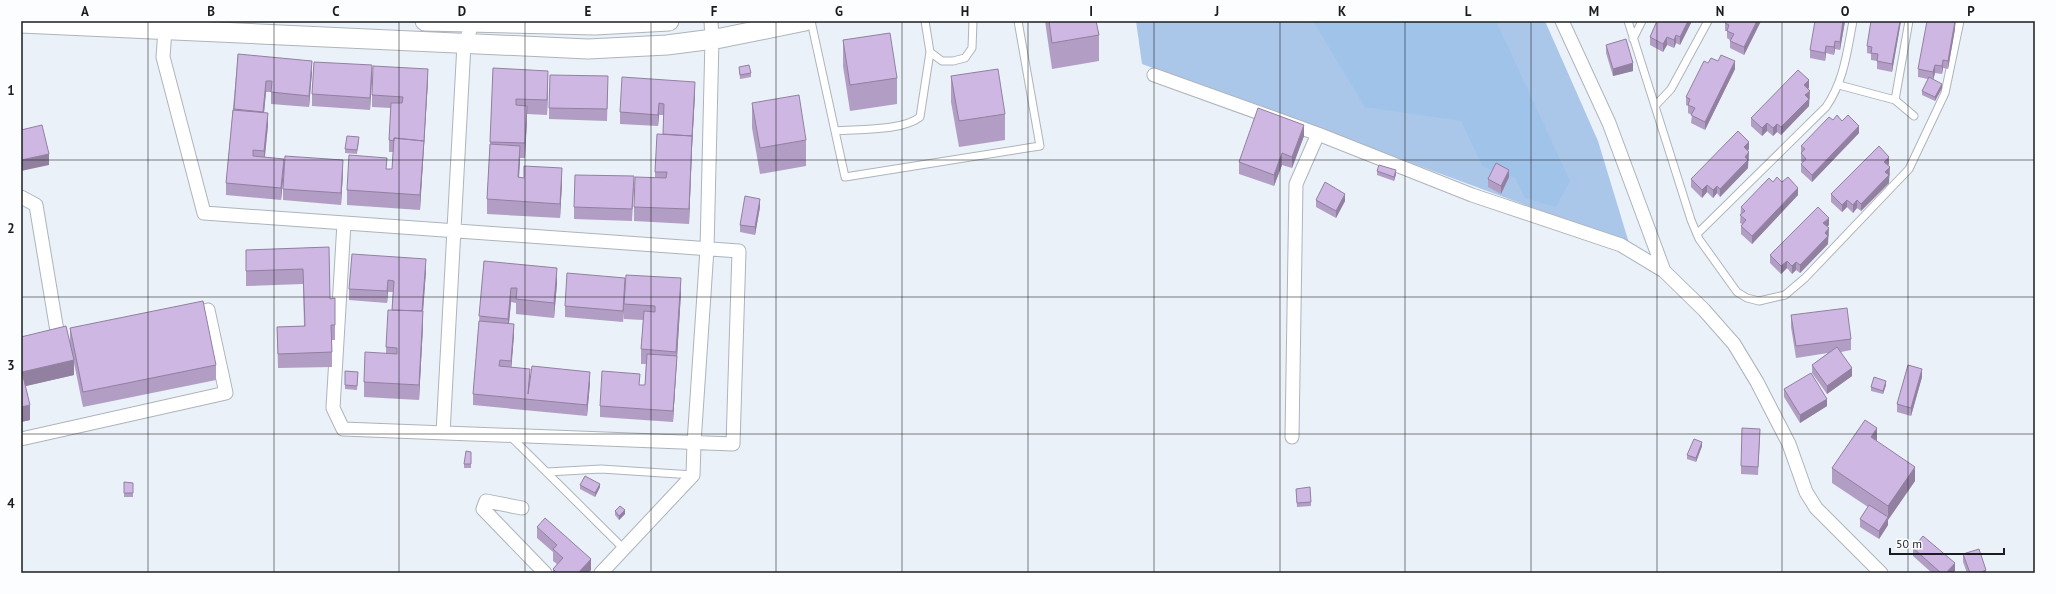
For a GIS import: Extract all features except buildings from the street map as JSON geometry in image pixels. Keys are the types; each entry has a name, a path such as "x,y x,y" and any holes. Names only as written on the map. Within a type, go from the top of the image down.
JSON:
{"street":[{"path":"425,21 594,23 670,21"},
{"path":"21,23 588,49 667,45 711,30 805,21"},
{"path":"1562,21 1609,123 1664,271"},
{"path":"443,433 464,44 474,22"},
{"path":"165,30 163,57 204,213 344,223 455,231 707,249 739,252 733,444 343,429 333,408 344,223"},
{"path":"601,573 693,474 707,249 711,30"},
{"path":"1154,75 1318,134 1472,195 1621,245 1664,271 1704,310 1734,344 1757,382 1789,444 1806,492 1816,508 1881,573"},
{"path":"1292,437 1296,184 1318,134"},
{"path":"21,198 36,205 58,337"},
{"path":"21,439 226,393 208,310 178,315"},
{"path":"43,340 73,335"},
{"path":"522,508 486,501 483,510 545,573"}],"lane":[{"path":"811,21 845,177 1040,146 1018,21"},
{"path":"835,131 895,126 914,122 920,117 930,52 925,21"},
{"path":"930,52 942,61 953,62 965,58 972,48 973,21"},
{"path":"1628,21 1654,106 1697,234 1737,292 1748,298 1759,301 1785,295 1805,278 1899,182 1909,169 1945,93 1960,21"},
{"path":"1633,39 1642,21"},
{"path":"1654,106 1671,89 1708,21"},
{"path":"1697,234 1826,107 1843,75 1853,21"},
{"path":"1895,100 1909,21"},
{"path":"1839,85 1895,100 1914,116"},
{"path":"510,436 624,549"},
{"path":"547,472 601,469 693,474"}],"shaded area":[{"path":"1136,21 1545,21 1598,141 1629,243 1142,64"},
{"path":"1313,21 1496,21 1570,181 1556,207 1525,198 1515,178 1483,167 1461,121 1365,107"}]}
